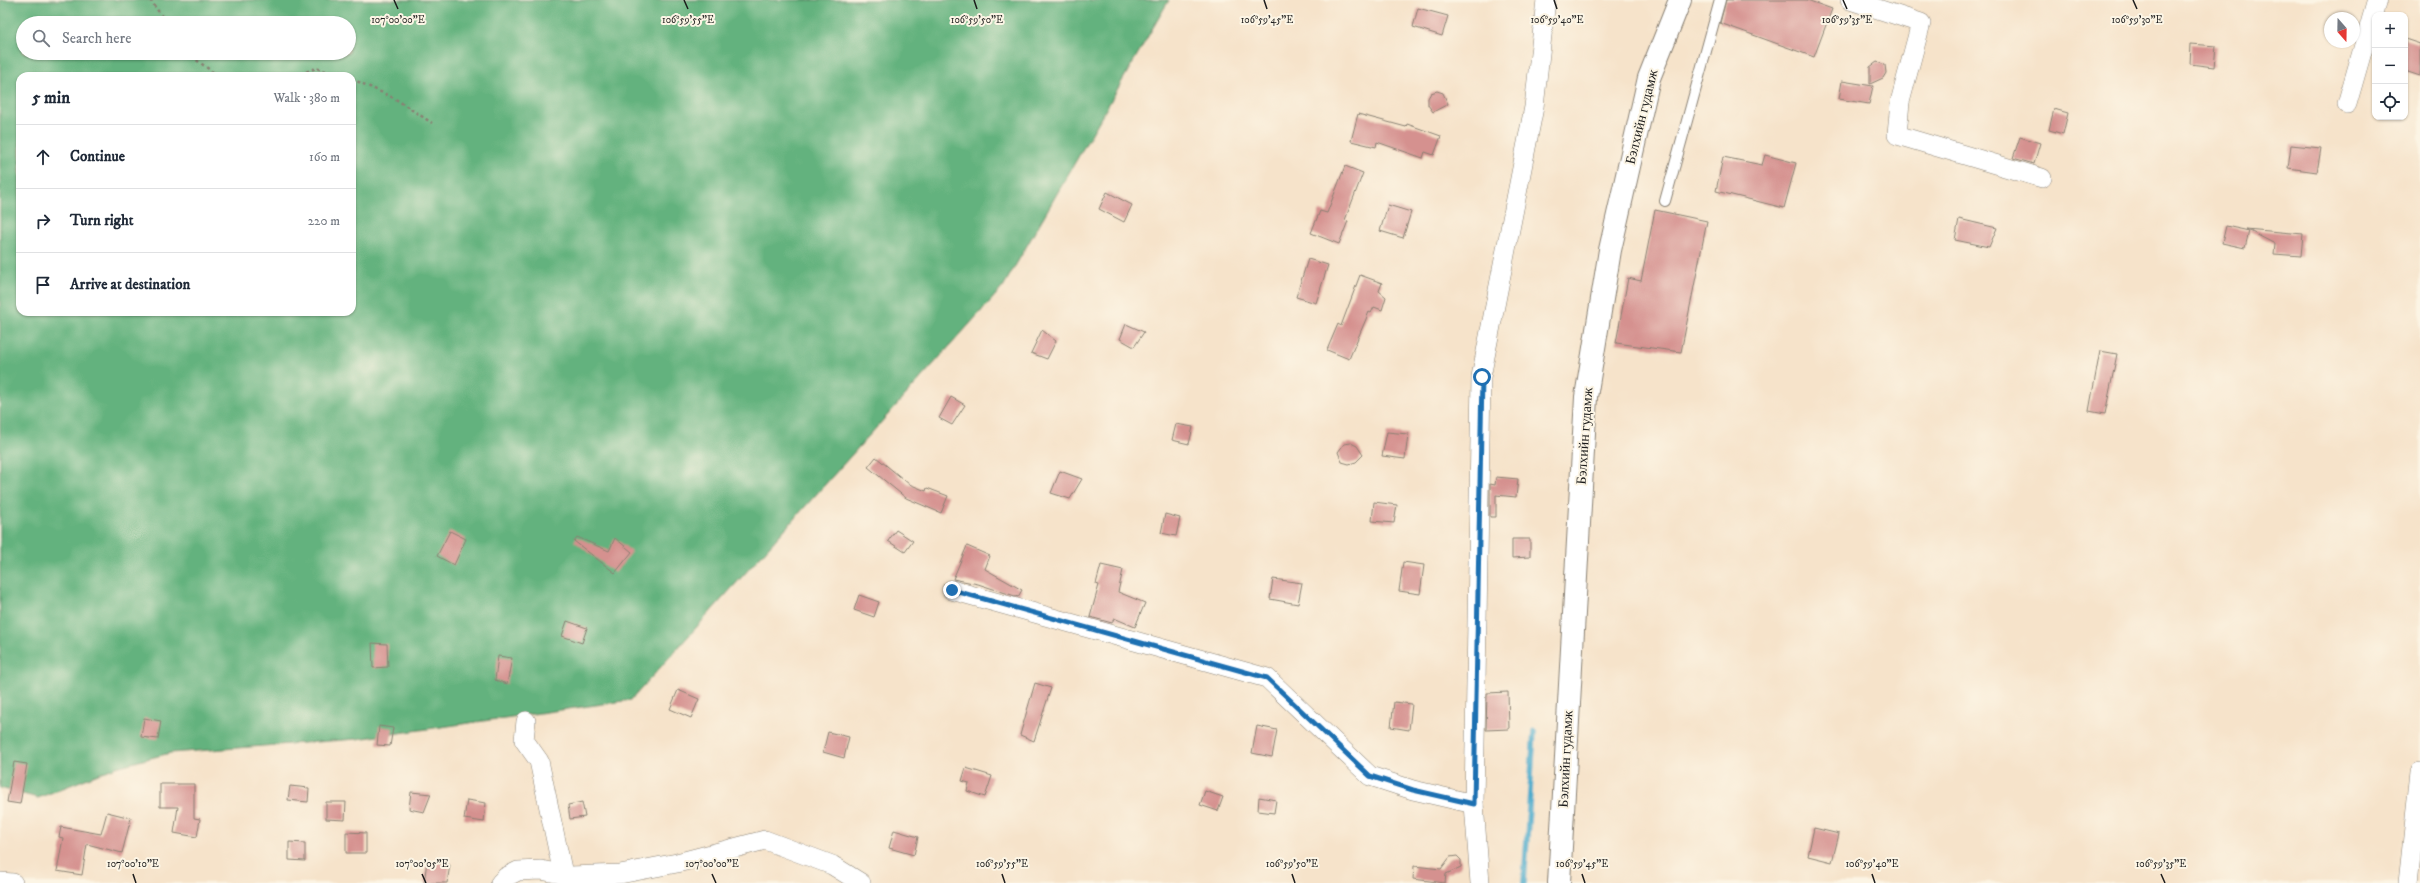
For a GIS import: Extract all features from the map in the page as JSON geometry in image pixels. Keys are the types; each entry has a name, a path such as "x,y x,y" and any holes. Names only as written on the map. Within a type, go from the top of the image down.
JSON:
{"main road":[{"name":"Бэлхийн гудамж","path":"1559,883 1586,397 1610,250 1649,78 1680,0"}],"street":[{"path":"1480,883 1474,804 1482,377 1534,108 1546,0"},
{"path":"1850,0 1921,23 1900,102 1897,135 2042,178"},
{"path":"2347,104 2377,0"},
{"path":"952,590 1267,678 1370,776 1413,790 1474,804"},
{"path":"526,721 524,740 539,761 563,874"},
{"path":"2408,883 2420,772"},
{"path":"500,883 506,877 518,871 541,870 571,876 620,874 677,863 765,840 832,865 861,883"},
{"path":"0,882 13,883"}],"lane":[{"path":"1665,202 1720,0"}],"path":[{"path":"150,0 162,16"},
{"path":"196,60 213,72"},
{"path":"306,72 316,68 329,72"},
{"path":"356,81 394,98 432,123"}],"green space":[{"path":"0,0 1169,0 1003,287 631,700 357,739 170,753 116,767 38,798 0,788"}],"building":[{"path":"1726,0 1807,0 1832,9 1814,57 1720,23"},
{"path":"1418,8 1448,16 1442,36 1413,27"},
{"path":"2408,40 2420,44 2420,76 2408,72"},
{"path":"2191,44 2216,46 2214,67 2190,64"},
{"path":"1877,62 1885,65 1886,73 1883,78 1870,84 1870,67"},
{"path":"1842,81 1873,86 1869,104 1839,99"},
{"path":"1437,91 1443,93 1448,104 1433,112 1428,105 1428,98 1431,93"},
{"path":"2054,109 2068,113 2063,134 2049,130"},
{"path":"1358,114 1406,127 1407,124 1441,136 1434,155 1425,152 1423,158 1377,142 1376,147 1351,141"},
{"path":"2020,137 2040,143 2034,164 2013,158"},
{"path":"2291,145 2321,148 2317,172 2288,168"},
{"path":"1765,155 1796,163 1784,208 1716,191 1723,157 1762,165"},
{"path":"1345,166 1363,173 1345,220 1348,221 1339,244 1311,233 1320,211 1327,213"},
{"path":"1107,192 1132,205 1124,222 1099,209"},
{"path":"1388,205 1411,212 1403,238 1380,231"},
{"path":"1655,210 1707,221 1681,352 1616,343 1628,278 1641,281"},
{"path":"1959,219 1997,228 1989,247 1955,240"},
{"path":"2226,226 2249,231 2245,248 2222,243"},
{"path":"2246,229 2303,234 2301,256 2274,254 2275,244"},
{"path":"1308,259 1328,265 1316,303 1296,297"},
{"path":"1360,275 1382,283 1379,291 1386,297 1382,310 1374,307 1371,313 1369,312 1349,359 1327,350 1338,324 1341,326"},
{"path":"1126,324 1144,332 1134,347 1120,339"},
{"path":"1042,330 1056,341 1047,359 1031,353"},
{"path":"2100,351 2117,354 2105,414 2089,411"},
{"path":"951,397 965,405 952,425 939,418"},
{"path":"1176,424 1193,427 1189,444 1172,440"},
{"path":"1387,432 1408,434 1405,459 1382,456"},
{"path":"1351,443 1357,446 1363,455 1356,462 1349,464 1342,462 1338,452 1344,444"},
{"path":"876,457 909,484 926,491 927,488 948,496 941,513 906,498 868,467"},
{"path":"1060,471 1082,479 1070,499 1051,493"},
{"path":"1496,477 1518,479 1516,497 1496,495 1496,517 1490,517 1490,484 1495,485"},
{"path":"1374,502 1397,505 1394,523 1372,521"},
{"path":"1165,514 1180,518 1176,536 1161,533"},
{"path":"896,530 913,541 905,552 888,541"},
{"path":"450,531 466,539 454,565 437,556"},
{"path":"577,537 609,551 615,538 632,552 615,573 574,541"},
{"path":"1512,539 1530,539 1530,557 1512,558"},
{"path":"967,546 990,556 985,569 1022,590 1018,597 978,584 953,579"},
{"path":"1403,562 1424,565 1420,594 1399,591"},
{"path":"1101,565 1123,570 1118,592 1145,603 1135,627 1114,618 1112,623 1090,617 1099,585 1096,584"},
{"path":"1273,579 1302,583 1298,604 1270,599"},
{"path":"859,595 879,602 874,617 854,610"},
{"path":"567,621 587,628 582,643 562,636"},
{"path":"372,643 387,644 388,667 373,668"},
{"path":"498,656 512,658 507,684 495,680"},
{"path":"1035,683 1051,688 1034,741 1020,735"},
{"path":"678,690 699,699 691,718 670,709"},
{"path":"1508,692 1509,729 1486,730 1487,693"},
{"path":"1394,702 1412,704 1409,730 1391,727"},
{"path":"144,718 161,721 158,739 141,737"},
{"path":"379,726 393,728 390,746 377,745"},
{"path":"1257,726 1277,730 1272,757 1252,753"},
{"path":"828,732 849,737 844,758 823,752"},
{"path":"14,762 27,764 20,804 7,802"},
{"path":"966,768 992,776 985,797 967,791 969,783 962,781"},
{"path":"160,784 194,784 194,818 200,819 197,837 174,833 178,807 160,807"},
{"path":"290,786 309,788 308,802 288,800"},
{"path":"1205,791 1223,797 1218,811 1200,805"},
{"path":"411,792 431,794 424,812 409,809"},
{"path":"1259,797 1276,800 1274,813 1258,811"},
{"path":"467,800 486,803 484,822 464,819"},
{"path":"326,802 346,802 345,820 326,819"},
{"path":"582,802 585,817 570,819 568,805"},
{"path":"107,812 131,818 122,853 87,844 82,875 57,871 63,838 59,837 61,827 101,834"},
{"path":"1814,828 1839,834 1832,862 1808,856"},
{"path":"894,830 918,837 914,855 889,848"},
{"path":"346,832 366,833 366,853 346,853"},
{"path":"289,842 305,843 305,861 289,860"},
{"path":"1457,856 1461,860 1461,867 1446,874 1445,883 1413,879 1414,866 1441,869 1450,857"},
{"path":"427,861 450,865 447,883 424,883"}],"waterway":[{"path":"1524,883 1534,731"}],"route":[{"path":"952,590 1267,678 1370,776 1413,790 1474,804 1476,590 1482,377"}]}
